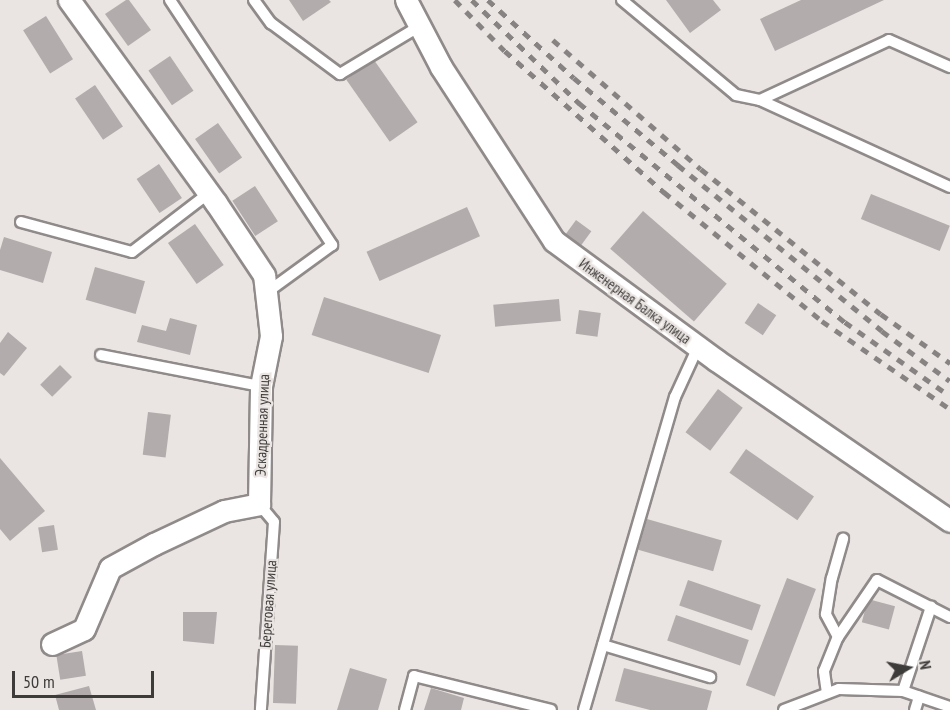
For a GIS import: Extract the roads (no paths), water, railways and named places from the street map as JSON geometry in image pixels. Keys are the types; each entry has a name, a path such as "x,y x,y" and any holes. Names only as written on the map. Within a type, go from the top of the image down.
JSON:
{"street":[{"name":"Эскадренная улица","path":"69,0 209,193 264,275 271,336 261,386 259,504"},
{"name":"Инженерная Балка улица","path":"406,0 441,67 554,241 698,347 950,521"},
{"path":"52,644 84,629 110,568 224,511 259,504"}],"lane":[{"path":"170,0 332,245 266,293"},
{"path":"254,0 271,23 340,74 420,26"},
{"path":"622,0 736,95 760,100 950,187"},
{"path":"760,100 889,40 950,67"},
{"path":"21,222 132,252 209,193"},
{"path":"584,710 675,397 698,347"},
{"path":"101,355 261,386"},
{"name":"Береговая улица","path":"259,504 274,522 261,710"},
{"path":"838,637 826,614 832,578 843,539"},
{"path":"827,693 824,671 838,637 877,580 950,618"},
{"path":"903,691 931,607"},
{"path":"603,645 710,677"},
{"path":"405,710 414,676 551,710"},
{"path":"784,710 839,689 903,691 950,707"},
{"path":"915,710 919,697"}],"railway":[{"path":"455,0 505,51 664,192 822,321 950,409"},
{"path":"472,0 579,103 845,322 950,396"},
{"path":"488,0 574,78 678,165 882,331 950,381"},
{"path":"553,40 701,169 881,314 950,363"}]}
